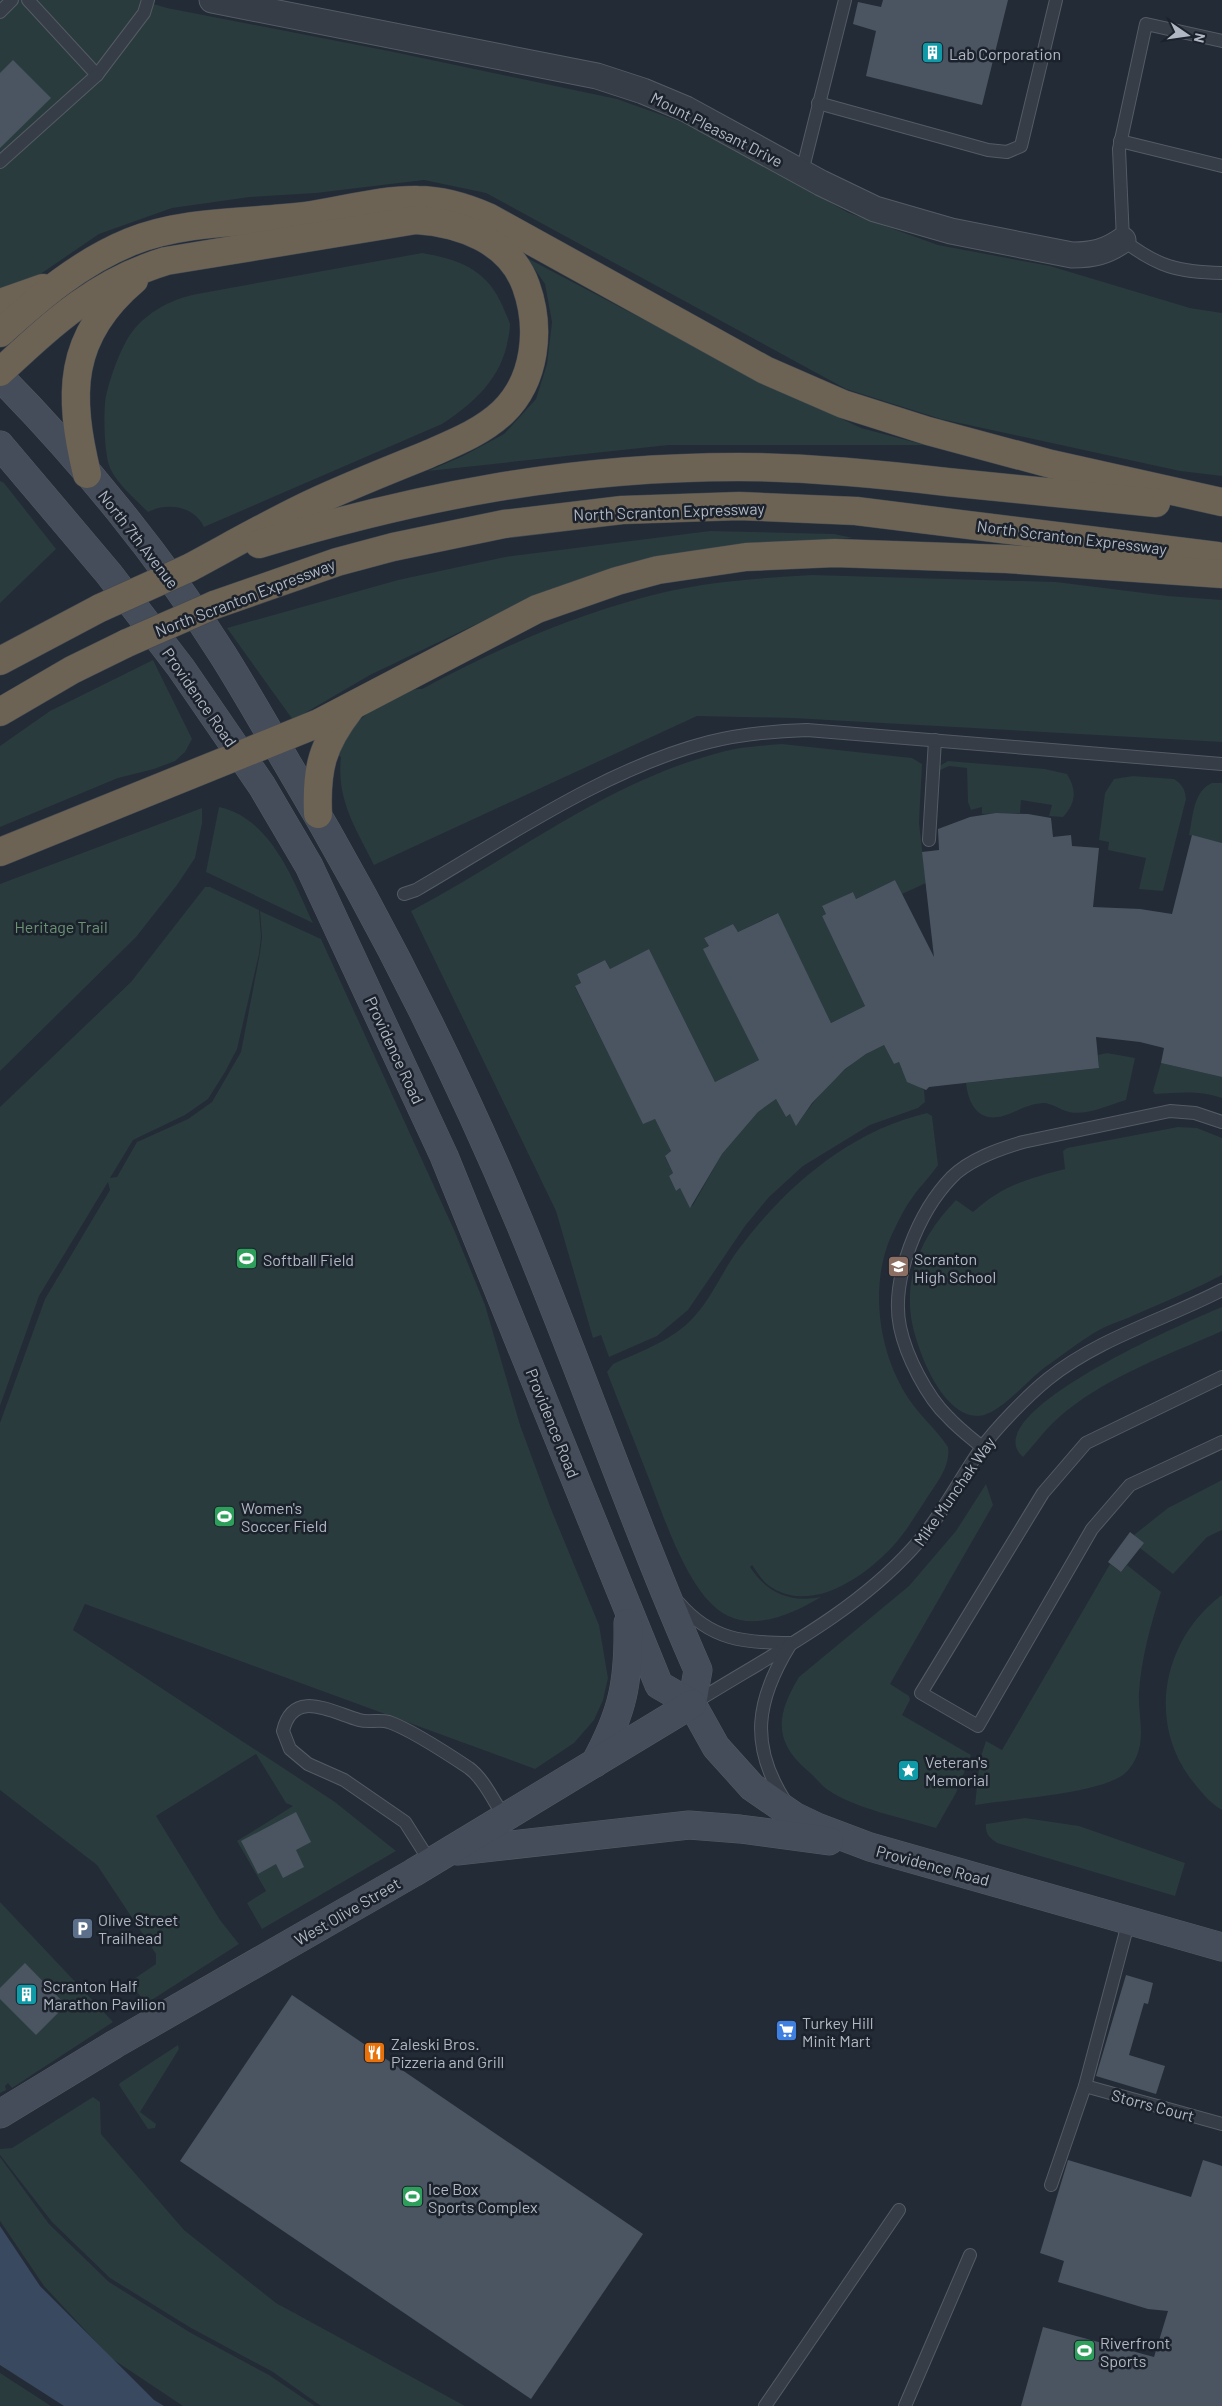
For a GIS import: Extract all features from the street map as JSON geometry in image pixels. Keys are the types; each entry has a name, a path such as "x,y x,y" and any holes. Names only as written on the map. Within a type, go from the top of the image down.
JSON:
{"highway":[{"path":"0,333 56,283 81,266 132,241 184,228 306,216 416,200 452,204 488,216 765,370 843,404 928,431 1051,464 1222,502"},
{"path":"0,372 67,312 96,291 142,268 166,261 400,222 432,221 448,224 479,235 506,255 524,281 533,314 533,348 524,383 503,412 490,423 457,441 319,500 189,568 100,608 0,661"},
{"path":"87,474 78,434 74,396 77,376 88,340 96,321 123,290 139,276 166,261"},
{"path":"0,303 56,283"},
{"path":"189,568 258,544 384,509 497,486 619,471 739,467 859,472 1222,510"},
{"name":"North Scranton Expressway","path":"0,712 72,670 127,643 214,605 272,583 337,562 393,547 504,524 632,509 739,506 856,511 1222,557"},
{"path":"0,852 320,723 536,609 617,581 700,563 791,554 882,554 1016,559 1222,574"},
{"path":"318,814 316,787 324,751 336,726 353,705"}],"main road":[{"name":"North 7th Avenue","path":"0,377 87,474 139,537 223,655 274,742"},
{"name":"Providence Road","path":"5,454 146,622 241,755 290,830 309,866 444,1156 480,1239 659,1685 692,1704 706,1732 728,1762 752,1787 794,1816 817,1827 870,1847 1222,1947"},
{"path":"274,742 318,814 399,964 484,1138 698,1670 692,1704"},
{"path":"595,1763 609,1737 624,1696 628,1655 628,1610"},
{"name":"West Olive Street","path":"0,2114 115,2044 439,1857 692,1704"},
{"path":"439,1857 689,1824 740,1828 870,1847"}],"street":[{"name":"Mount Pleasant Drive","path":"212,0 597,76 643,91 686,109 875,209 951,231 1072,255 1092,255 1109,250 1123,240"}],"lane":[{"path":"0,12 12,0"},
{"path":"28,0 97,75"},
{"path":"0,162 97,75 144,13 148,0"},
{"path":"802,172 845,0"},
{"path":"818,103 988,150 1007,152 1021,146 1056,0"},
{"path":"1222,41 1146,24 1120,141 1123,240 1146,258 1170,267 1190,272 1222,273"},
{"path":"1120,141 1222,166"},
{"path":"404,894 416,890 583,793 638,766 696,745 773,732 807,730 1222,764"},
{"path":"929,840 935,740"},
{"path":"982,1448 947,1417 932,1398 911,1361 900,1327 899,1301 904,1267 909,1248 927,1208 960,1170 991,1153 1014,1144 1170,1111 1195,1113 1222,1122"},
{"name":"Mike Munchak Way","path":"692,1704 848,1606 896,1566 930,1526 982,1448 1035,1391 1066,1366 1109,1341 1222,1290"},
{"path":"1222,1378 1086,1443 1043,1493 921,1693 978,1726 1092,1529 1130,1485 1222,1442"},
{"path":"663,1584 687,1613 712,1631 742,1641 791,1643 770,1680 761,1710 760,1729 766,1767 774,1785 794,1816"},
{"path":"439,1857 405,1822 344,1780 308,1764 290,1749 283,1731 292,1712 305,1706 315,1706 360,1720 382,1720 400,1727 470,1769 480,1780 504,1818"},
{"path":"1051,2185 1085,2086 1129,1920"},
{"name":"Storrs Court","path":"1085,2086 1222,2124"},
{"path":"765,2406 899,2210"},
{"path":"905,2406 970,2254"}],"green space":[{"path":"0,0 140,0 167,8 389,51 617,99 690,125 849,213 938,245 1050,266 1190,308 1222,313 1222,476 1180,471 941,419 846,389 486,193 424,180 316,193 250,197 172,208 99,234 39,275 0,292"},
{"path":"422,253 460,263 481,275 497,294 510,324 505,353 500,366 484,389 465,408 442,424 204,527 194,514 187,510 163,507 148,512 117,480 110,468 106,453 104,422 106,396 116,362 124,345 138,325 153,312 179,299 197,294"},
{"path":"527,258 747,374 861,428 925,445 669,445 428,471 463,456 504,434 536,399 547,364 552,322 545,284"},
{"path":"0,481 4,483 56,549 0,603"},
{"path":"710,531 834,534 853,538 768,542 531,598 370,675 293,720 227,628 398,580 505,557"},
{"path":"812,575 1056,582 1168,596 1222,600 1222,742 792,718 697,716 374,865 354,826 344,800 340,772 341,757 338,755 348,733 362,718 381,704 403,692 422,689 480,659 540,633 633,600 701,585"},
{"path":"153,660 192,739 185,752 175,761 154,769 118,778 0,827 0,746 50,711"},
{"path":"782,744 912,758 922,764 919,823 926,883 902,894 895,880 856,899 853,892 822,907 826,914 822,916 865,1006 831,1023 777,913 738,932 733,924 704,938 709,946 704,949 759,1060 715,1082 649,949 610,969 605,960 577,974 581,983 575,987 643,1123 655,1119 671,1151 665,1157 673,1173 669,1176 676,1191 680,1188 690,1207 693,1205 722,1154 758,1112 776,1099 786,1117 790,1114 799,1122 816,1099 847,1068 884,1045 894,1064 899,1062 902,1070 921,1058 920,1087 924,1090 925,1102 918,1108 870,1125 803,1166 769,1197 745,1226 688,1310 657,1336 609,1357 601,1335 593,1338 556,1211 411,911 560,823 637,783 677,766 726,751"},
{"path":"948,761 1045,769 1067,774 1074,791 1071,807 1063,817 1049,816 1052,805 1021,800 1020,813 982,814 982,807 971,810 968,802 967,768 949,766 938,771 936,768"},
{"path":"1133,776 1174,779 1183,787 1185,792 1186,799 1163,891 1139,889 1146,858 1108,850 1109,842 1099,840 1105,793 1114,779"},
{"path":"1212,783 1222,783 1222,843 1189,835 1197,798"},
{"path":"219,807 237,813 253,824 266,837 288,870 313,923 206,872"},
{"name":"Heritage Trail","path":"202,808 202,823 195,858 177,885 136,937 0,1071 0,884"},
{"path":"205,887 210,887 259,910 261,937 259,954 237,1049 208,1099 185,1115 133,1140 110,1178 117,1177 137,1142 188,1119 212,1102 241,1052 260,953 262,937 260,911 321,939 455,1232 485,1305 520,1425 551,1509 599,1625 608,1678 603,1700 594,1720 574,1743 535,1769 85,1604 73,1630 335,1802 396,1851 262,1929 247,1903 266,1891 237,1841 293,1806 286,1803 256,1754 156,1816 220,1920 239,1944 147,2003 133,1988 131,1981 156,1964 156,1954 97,1865 0,1790 0,1423 45,1299 110,1190 108,1182 39,1296 0,1406 0,1107 131,982"},
{"path":"1107,1053 1135,1058 1126,1100 1105,1107 1076,1113 1043,1103 1003,1116 987,1117 976,1110 969,1098 966,1083 1099,1068 1098,1055"},
{"path":"1161,1063 1222,1077 1222,1098 1196,1093 1155,1094 1153,1091"},
{"path":"927,1113 932,1116 938,1165 907,1205 887,1248 881,1270 879,1292 880,1315 883,1338 898,1380 913,1405 948,1447 945,1469 898,1540 882,1557 852,1580 836,1589 819,1594 801,1596 784,1593 768,1585 752,1565 750,1567 764,1584 780,1594 799,1598 821,1597 800,1609 776,1618 751,1621 739,1620 728,1616 714,1606 701,1591 678,1552 607,1372 613,1364 663,1341 689,1322 703,1306 738,1250 756,1227 797,1184 845,1148 871,1133"},
{"path":"1178,1127 1197,1128 1222,1138 1222,1275 1094,1333 1044,1368 1003,1404 986,1414 978,1416 965,1413 953,1406 943,1394 926,1365 915,1335 910,1305 910,1288 918,1256 925,1241 944,1213 956,1200 973,1212 1005,1189 1039,1176 1065,1169 1063,1151 1067,1148"},
{"path":"1222,1307 1222,1331 1135,1369 1093,1392 1056,1420 1023,1457 1016,1438 1029,1417 1056,1393 1134,1348"},
{"path":"1222,1480 1222,1530 1207,1537 1173,1574 1140,1548 1134,1535 1168,1508"},
{"path":"986,1484 993,1505 890,1684 909,1696 910,1700 902,1715 971,1755 956,1793 936,1828 866,1808 839,1797 828,1790 797,1760 789,1749 782,1727 783,1716 791,1691 799,1677 909,1586 956,1531"},
{"path":"1110,1564 1121,1572 1127,1565 1161,1592 1150,1629 1142,1667 1139,1693 1140,1742 1133,1763 1123,1775 1094,1787 1052,1795 975,1805 980,1759 986,1741 1002,1750"},
{"path":"1222,1595 1222,1810 1197,1787 1176,1755 1168,1730 1166,1705 1168,1680 1175,1656 1187,1633 1202,1612"},
{"path":"1025,1818 1079,1826 1185,1863 1175,1896 997,1843 987,1833 986,1824"},
{"path":"0,1902 113,2022 12,2088 8,2083 5,2086 6,2090 0,2093"},
{"path":"178,2045 179,2049 140,2112 156,2124 155,2128 148,2129 119,2085"},
{"path":"93,2097 100,2102 101,2134 184,2230 276,2303 465,2406 321,2406 273,2372 191,2328 110,2278 52,2222 0,2155 0,2149 12,2148"},
{"path":"0,2157 49,2224 109,2282 191,2333 269,2375 315,2406 183,2406 111,2358 44,2286 0,2221"},
{"path":"0,2373 51,2406 0,2406"}],"water":[{"path":"0,2226 40,2286 154,2400 164,2406 64,2406 0,2365"}],"building":[{"name":"Lab Corporation","path":"883,0 1008,0 982,105 866,76 876,31 853,24 858,2 881,7"},
{"path":"13,60 51,98 0,148 0,73"},
{"path":"996,813 1028,814 1051,818 1053,837 1071,835 1072,846 1099,848 1093,907 1140,909 1172,914 1192,835 1222,843 1222,1077 1161,1063 1164,1048 1140,1042 1096,1037 1099,1068 929,1087 926,1090 907,1082 899,1062 894,1064 884,1045 866,1054 845,1069 812,1103 796,1126 790,1114 786,1117 776,1099 758,1112 722,1154 690,1208 680,1188 676,1191 669,1176 673,1173 665,1156 671,1151 655,1119 643,1124 575,986 581,983 577,974 605,960 610,969 649,949 715,1082 759,1060 703,949 709,946 704,938 733,924 738,932 778,913 831,1023 865,1006 822,916 826,914 822,906 853,892 856,899 895,880 934,957 922,852 939,850 938,829 970,817"},
{"path":"1130,1532 1144,1543 1121,1572 1108,1562"},
{"path":"296,1812 311,1842 296,1850 304,1867 283,1878 276,1864 258,1874 241,1841"},
{"name":"Scranton Half Marathon Pavilion","path":"25,1963 66,2005 36,2035 0,1999 0,1988"},
{"path":"1126,1975 1153,1983 1148,2004 1144,2003 1129,2055 1165,2066 1156,2094 1096,2076"},
{"name":"Ice Box Sports Complex","path":"292,1995 643,2234 531,2399 180,2161"},
{"path":"1068,2160 1191,2197 1203,2160 1222,2166 1222,2406 1021,2406 1043,2327 1154,2357 1168,2311 1148,2309 1058,2282 1064,2261 1040,2253"}],"place":[{"name":"Lab Corporation","path":"933,53"},
{"name":"Softball Field","path":"247,1259"},
{"name":"Scranton High School","path":"898,1267"},
{"name":"Women's Soccer Field","path":"225,1516"},
{"name":"Veteran's Memorial","path":"909,1770"},
{"name":"Olive Street Trailhead","path":"82,1928"},
{"name":"Scranton Half Marathon Pavilion","path":"27,1994"},
{"name":"Turkey Hill Minit Mart","path":"786,2031"},
{"name":"Zaleski Bros. Pizzeria and Grill","path":"375,2052"},
{"name":"Ice Box Sports Complex","path":"412,2197"},
{"name":"Riverfront Sports","path":"1084,2351"}]}
